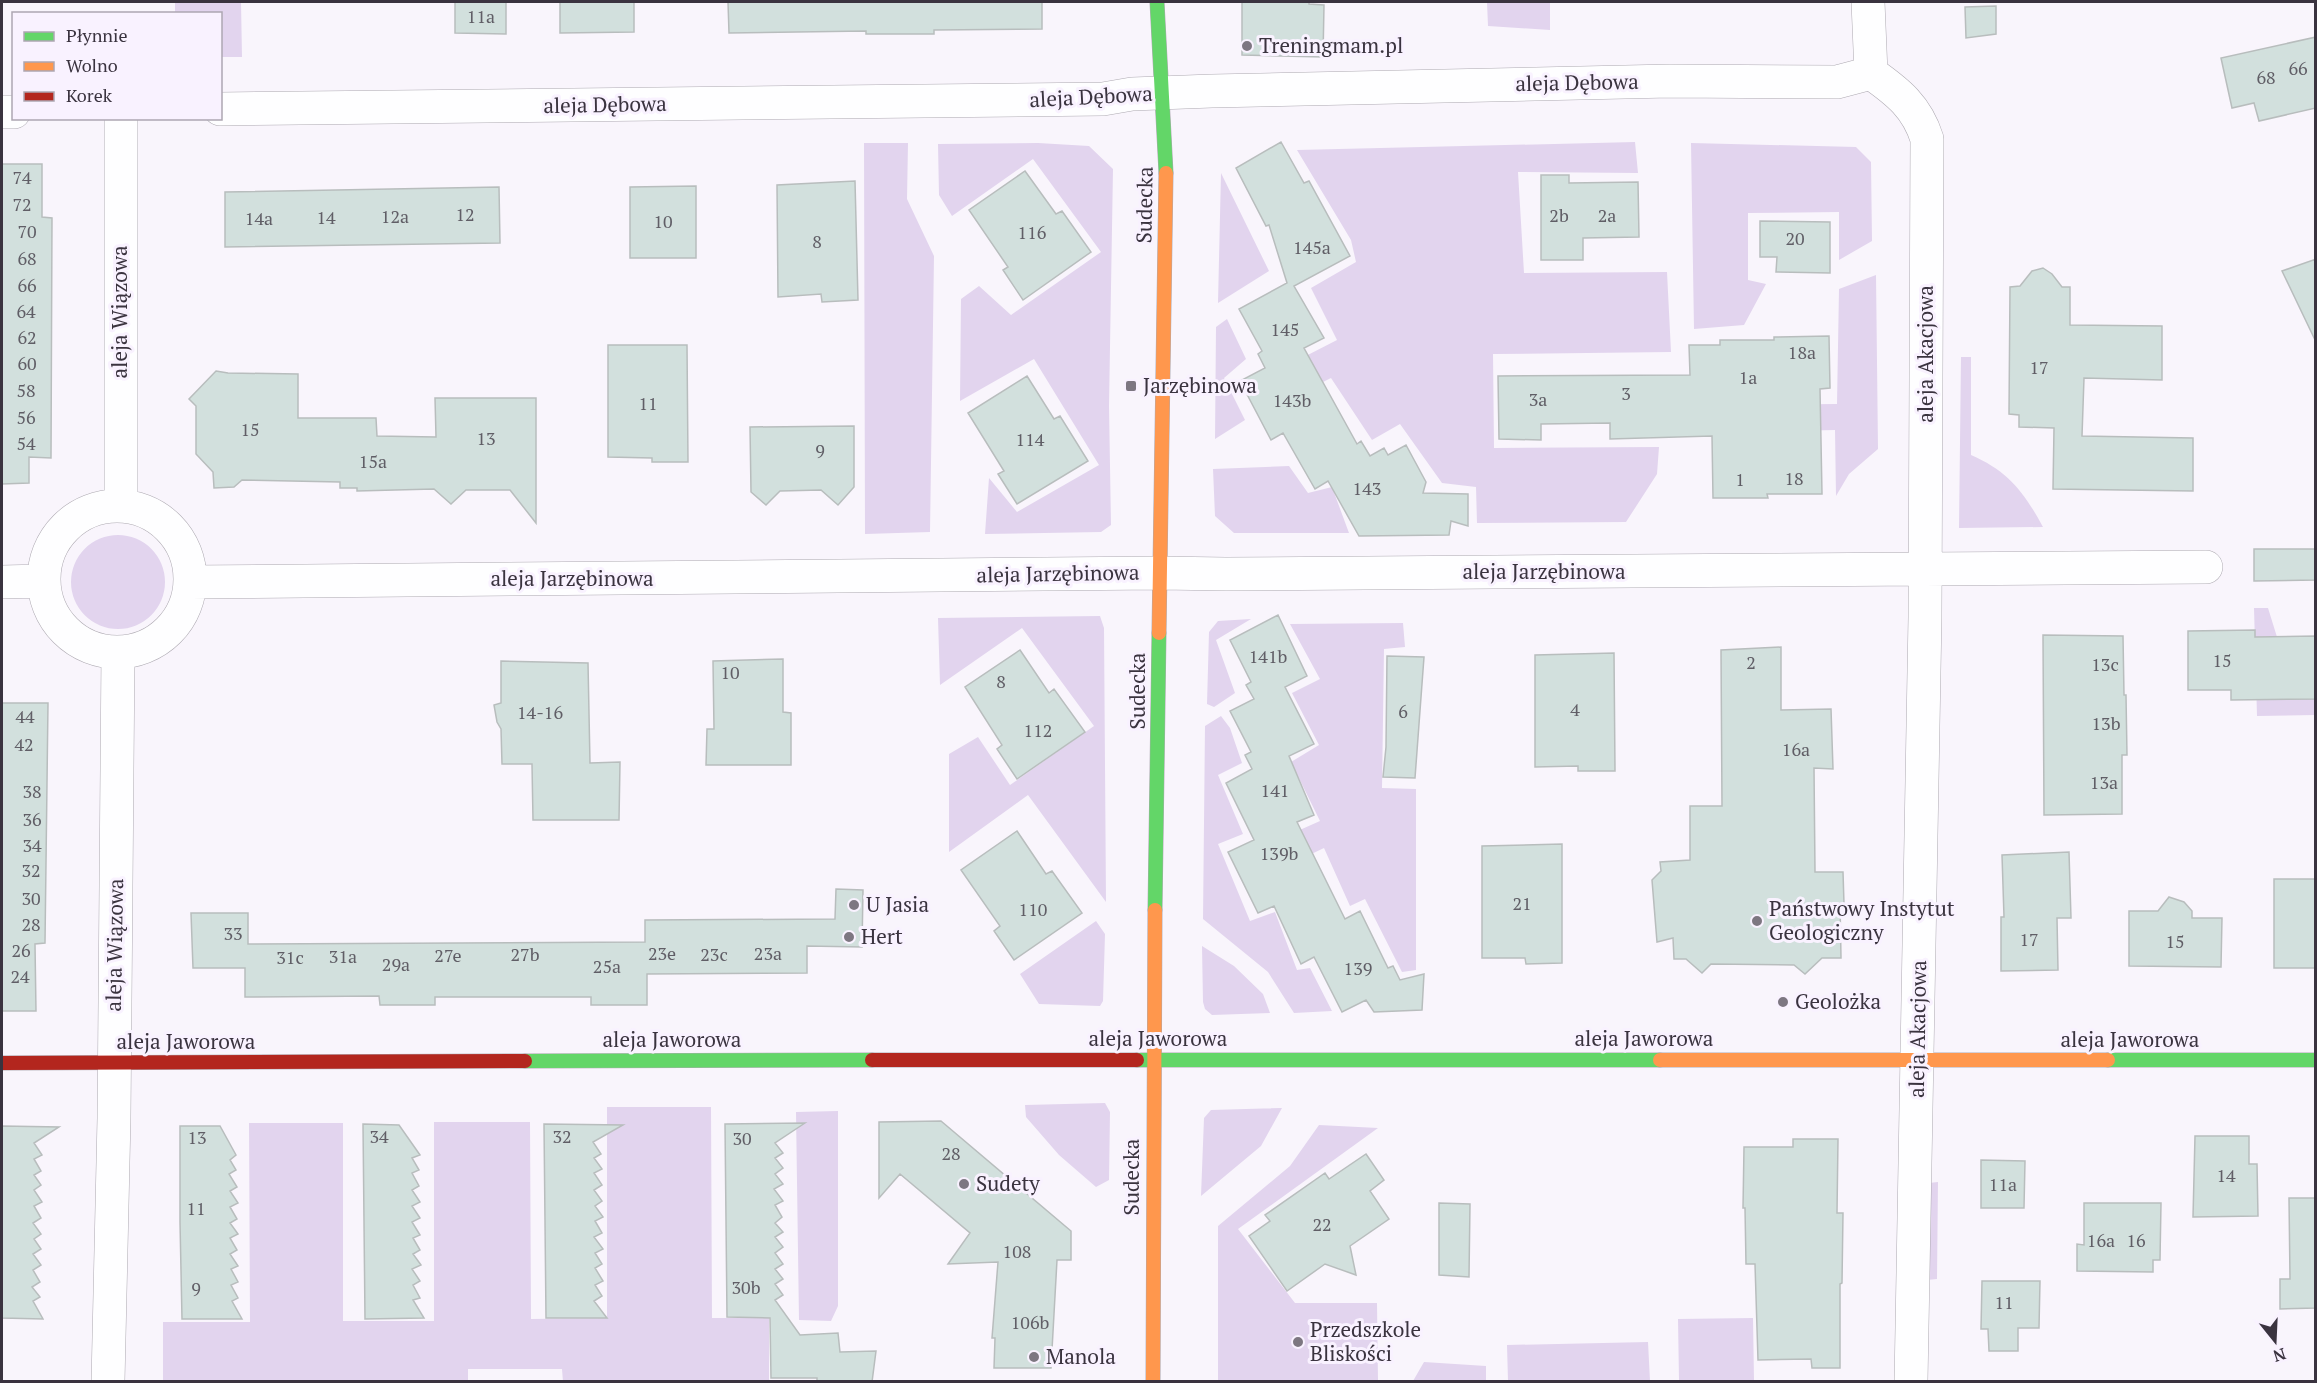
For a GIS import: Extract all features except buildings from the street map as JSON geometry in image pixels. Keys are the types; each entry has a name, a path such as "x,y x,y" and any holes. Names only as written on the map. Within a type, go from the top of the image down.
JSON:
{"street":[{"name":"Sudecka","path":"1153,1382 1153,1061 1166,172 1157,2"},
{"path":"1868,2 1871,73"},
{"name":"aleja Dębowa","path":"222,109 1103,99 1132,94 1658,81 1837,82 1871,73"},
{"name":"aleja Akacjowa","path":"1871,73 1898,92 1912,108 1921,121 1927,139 1919,1059 1911,1382"},
{"name":"aleja Wiązowa","path":"121,120 121,505"},
{"path":"121,505 134,506 160,518 176,534 186,553 190,582 188,598 178,620 162,637 140,649 118,653 97,650 78,642 63,629 51,612 44,593 43,581 48,551 59,532 76,517 92,509 121,505"},
{"path":"1925,568 2206,567"},
{"name":"aleja Jarzębinowa","path":"190,582 1925,568"},
{"path":"2,582 43,581"},
{"name":"aleja Wiązowa","path":"108,1382 118,653"},
{"name":"aleja Jaworowa","path":"2,1064 2316,1060"}],"shaded area":[{"path":"175,2 241,2 242,57 222,57 222,12 175,12"},
{"path":"1487,2 1550,2 1550,30 1488,26"},
{"path":"1635,142 1638,173 1518,172 1524,273 1667,272 1671,352 1493,354 1494,448 1659,447 1657,474 1626,522 1477,523 1476,487 1442,483 1400,424 1372,440 1331,378 1315,386 1298,360 1337,340 1311,288 1356,262 1351,240 1297,150"},
{"path":"864,143 908,143 907,199 934,256 930,532 865,534"},
{"path":"1038,143 1089,146 1113,169 1109,406 1111,525 1101,532 985,534 989,478 1017,512 1099,465 1034,359 960,401 961,299 979,286 1011,315 1101,252 1033,159 952,216 939,195 938,144"},
{"path":"1691,143 1856,147 1871,162 1872,241 1839,260 1839,212 1748,213 1748,280 1766,284 1744,325 1694,329"},
{"path":"1221,173 1269,271 1218,303"},
{"path":"1876,275 1878,449 1849,474 1836,496 1835,430 1705,433 1705,405 1837,404 1839,289"},
{"path":"1227,319 1246,359 1224,378 1245,420 1215,439 1216,327"},
{"path":"1961,357 1971,357 1971,455 1995,468 2014,484 2029,503 2043,527 1959,528"},
{"path":"1289,466 1308,493 1332,487 1349,533 1234,533 1215,516 1213,469"},
{"path":"118,535 136,539 151,549 161,564 165,582 161,600 151,615 136,625 118,629 100,625 85,615 75,600 71,582 75,564 85,549 100,539"},
{"path":"2254,608 2268,608 2277,637 2315,699 2315,715 2257,716"},
{"path":"1100,616 1104,628 1106,902 1028,795 949,852 949,754 978,737 1010,785 1094,726 1022,628 940,685 938,618"},
{"path":"1251,619 1216,640 1235,693 1214,707 1207,704 1209,632 1218,621"},
{"path":"1403,623 1405,647 1384,649 1382,788 1416,789 1416,970 1402,972 1365,899 1350,906 1324,848 1303,858 1293,833 1320,821 1291,762 1319,745 1292,693 1320,679 1290,624"},
{"path":"1221,716 1230,728 1242,763 1218,775 1243,834 1218,844 1250,921 1275,912 1297,970 1310,968 1332,1011 1294,1013 1268,972 1203,919 1205,726"},
{"path":"1096,921 1105,934 1103,1001 1100,1006 1039,1004 1020,974"},
{"path":"1202,946 1234,966 1263,994 1270,1013 1212,1015 1205,1009"},
{"path":"1105,1103 1110,1112 1109,1180 1096,1187 1059,1155 1026,1117 1025,1105"},
{"path":"607,1107 711,1107 712,1318 769,1318 769,1381 563,1382 562,1369 468,1369 468,1382 163,1382 163,1322 250,1322 249,1123 343,1123 343,1321 434,1321 434,1122 530,1122 531,1319 607,1318"},
{"path":"1282,1108 1261,1146 1201,1196 1204,1118 1211,1110"},
{"path":"838,1111 838,1306 831,1321 799,1320 796,1112"},
{"name":"Przedszkole Bliskości","path":"1319,1125 1378,1128 1238,1229 1295,1303 1377,1303 1378,1381 1218,1381 1218,1226 1290,1166"},
{"path":"1938,1182 1937,1279 1927,1280 1929,1183"},
{"path":"1753,1318 1754,1380 1679,1380 1678,1319"},
{"path":"1648,1342 1650,1381 1508,1381 1507,1345"},
{"path":"1424,1362 1486,1366 1486,1381 1413,1381"}],"traffic: fast":[{"path":"1157,2 1166,173"},
{"path":"1155,910 1159,633"},
{"path":"525,1061 872,1060"},
{"path":"1137,1060 1660,1060"},
{"path":"2108,1060 2316,1060"}],"traffic: slow":[{"path":"1159,633 1166,173"},
{"path":"1153,1382 1155,910"},
{"path":"1660,1060 2108,1060"}],"traffic: jam":[{"path":"872,1060 1137,1060"},
{"path":"2,1063 525,1061"}],"place":[{"name":"Treningmam.pl","path":"1247,46"},
{"name":"Jarzębinowa","path":"1131,386"},
{"name":"U Jasia","path":"854,905"},
{"name":"Państwowy Instytut Geologiczny","path":"1757,921"},
{"name":"Hert","path":"849,937"},
{"name":"Geolożka","path":"1783,1002"},
{"name":"Sudety","path":"964,1184"},
{"name":"Przedszkole Bliskości","path":"1298,1342"},
{"name":"Manola","path":"1034,1357"}]}
